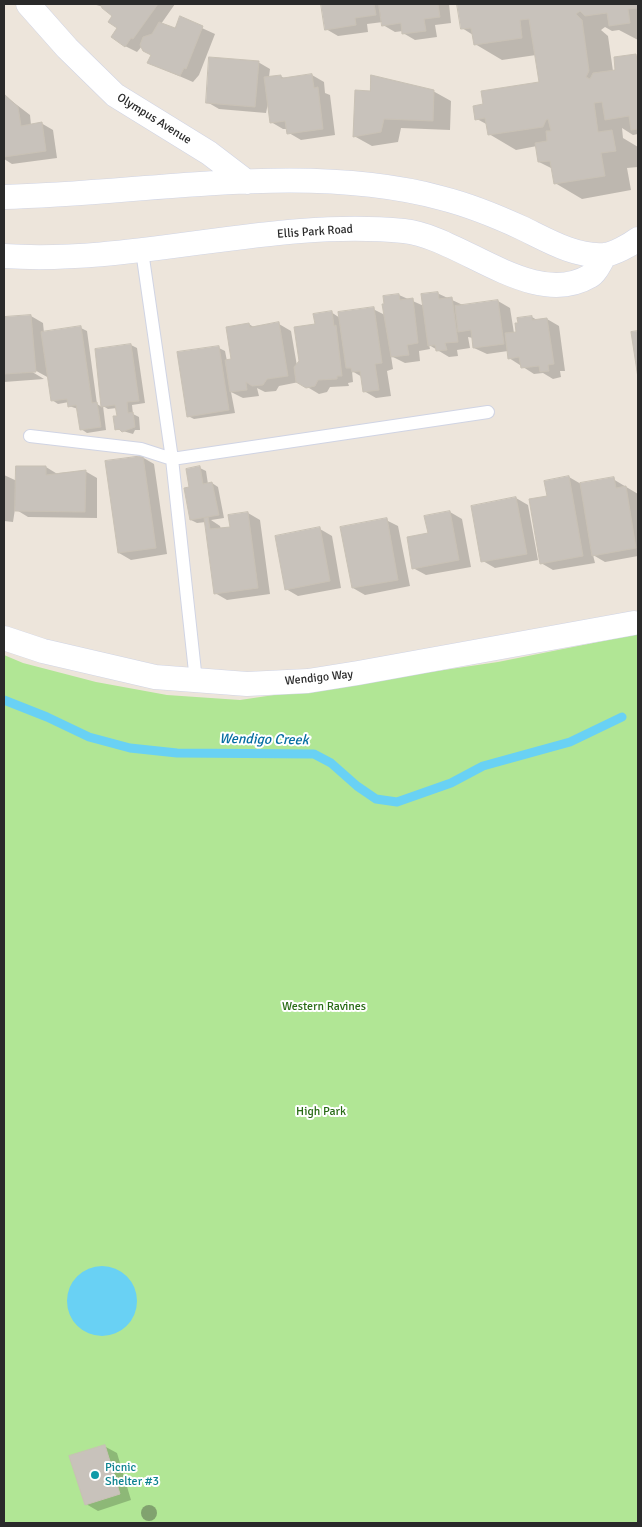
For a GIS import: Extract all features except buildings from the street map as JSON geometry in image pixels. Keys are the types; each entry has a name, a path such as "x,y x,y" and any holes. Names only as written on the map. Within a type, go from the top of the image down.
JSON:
{"street":[{"name":"Olympus Avenue","path":"28,4 67,48 114,95 174,133 209,152 247,182"},
{"path":"4,197 278,180 399,188 442,198 486,212 558,246 605,255 638,239"},
{"name":"Ellis Park Road","path":"4,256 84,257 330,229 406,231 436,239 524,279 550,284 571,284 592,276 605,255"},
{"name":"Wendigo Way","path":"4,638 100,666 156,677 247,684 308,680 634,623"}],"lane":[{"path":"142,251 172,459 196,681"},
{"path":"30,436 141,449 172,459 488,412"}],"green space":[{"name":"High Park","path":"638,634 638,1523 4,1523 4,655 23,663 96,682 167,695 240,700 498,662"}],"water":[{"path":"102,1266 115,1269 127,1276 134,1288 137,1301 134,1314 127,1326 115,1333 102,1336 89,1333 77,1326 70,1314 67,1301 70,1288 77,1276 89,1269"}],"waterway":[{"name":"Wendigo Creek","path":"4,700 47,717 89,737 130,748 177,753 314,754 331,763 357,786 376,799 397,802 451,783 483,766 570,742 622,717"}],"place":[{"name":"Picnic Shelter #3","path":"95,1475"}],"park label":[{"name":"Western Ravines","path":"324,1007"}]}
